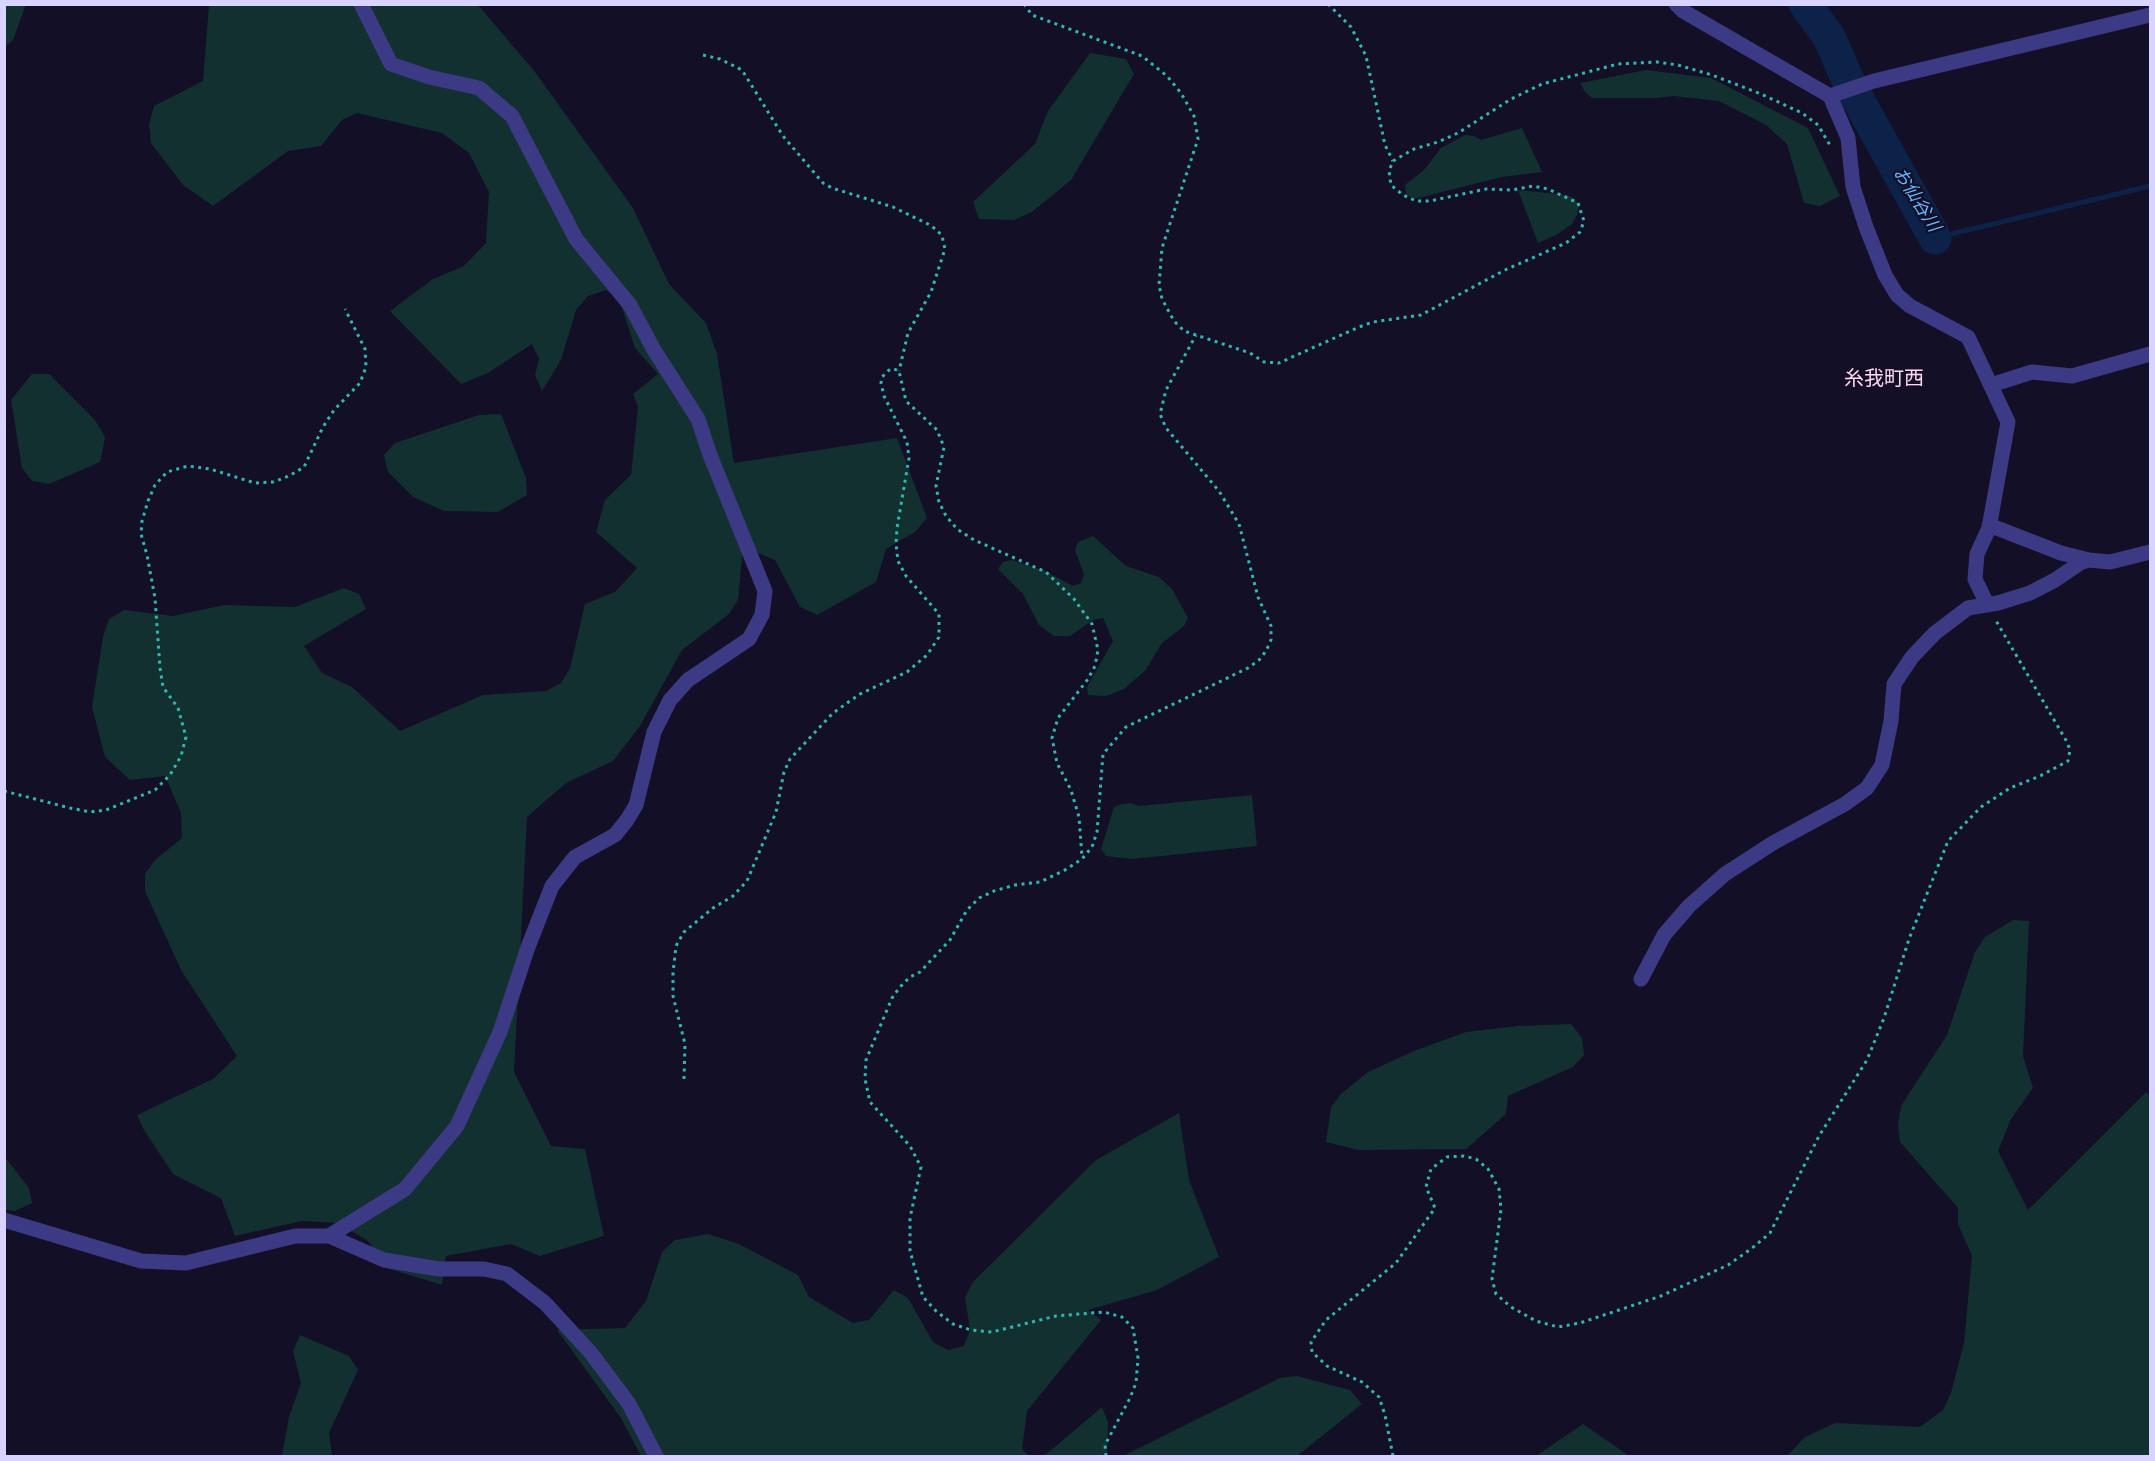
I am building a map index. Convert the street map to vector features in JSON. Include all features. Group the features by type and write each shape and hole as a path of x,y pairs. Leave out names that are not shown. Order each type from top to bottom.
{"street":[{"path":"329,1236 405,1189 457,1126 500,1032 528,947 552,886 576,857 615,835 627,820 636,805 654,732 670,700 688,680 749,639 762,615 765,591 710,455 698,419 654,350 630,305 576,239 512,116 479,88 429,77 391,64 361,4"},
{"path":"1676,4 1683,11 1830,96 1848,138 1853,187 1885,275 1897,295 1910,306 1968,337 2008,422 1989,525 1977,554 1975,579 1987,604"},
{"path":"1830,96 1874,81 2151,15"},
{"path":"1990,385 2032,372 2072,376 2151,354"},
{"path":"1989,525 2061,553 2089,560 2110,562 2151,552"},
{"path":"1641,979 1664,934 1689,906 1725,874 1773,843 1845,804 1867,788 1882,765 1891,721 1894,684 1912,657 1935,633 1968,608 1998,603 2030,593 2089,560"},
{"path":"4,1220 141,1262 186,1263 295,1236 329,1236 384,1260 439,1269 484,1269 507,1274 545,1303 591,1353 630,1404 656,1456"}],"path":[{"path":"1024,4 1032,15 1142,56 1167,76 1181,93 1194,116 1198,139 1162,248 1159,285 1162,298 1174,321 1184,331 1250,352 1264,362 1279,363 1359,327 1421,315 1497,274 1566,243 1580,232 1584,221 1578,203 1548,189 1533,186 1512,190 1486,189 1430,201 1416,201 1403,195 1391,184 1389,171 1393,161 1414,148 1438,142 1458,133 1511,99 1542,84 1618,64 1657,62 1678,65 1712,75 1782,103 1818,124 1832,151"},
{"path":"1328,4 1351,27 1366,56 1384,145 1393,161"},
{"path":"703,55 720,59 742,70 783,136 823,183 832,188 893,207 928,224 942,236 945,249 931,292 908,333 902,350 899,371 902,393 906,401 937,430 944,447 936,486 939,502 946,516 957,528 974,540 1046,572 1074,599 1092,624 1098,650 1095,666 1088,679 1058,718 1052,738 1057,763 1071,790 1079,817 1082,859"},
{"path":"4,791 90,812 106,810 155,790 170,775 181,756 186,736 178,708 163,687 155,598 141,534 148,501 155,485 167,472 188,466 210,469 255,483 273,482 304,467 323,427 334,410 360,382 366,367 365,350 345,309"},
{"path":"1106,1456 1105,1445 1136,1383 1138,1358 1133,1328 1122,1317 1104,1312 1056,1316 992,1332 971,1330 954,1324 936,1311 923,1297 910,1251 910,1218 921,1167 910,1146 870,1102 865,1079 866,1060 892,998 910,977 920,972 950,940 967,910 979,898 1015,885 1040,882 1082,859 1092,847 1097,832 1103,754 1114,739 1126,727 1248,668 1266,651 1271,640 1271,626 1258,597 1239,524 1219,491 1171,435 1160,414 1166,390 1196,335"},
{"path":"684,1079 685,1044 673,996 672,973 676,946 684,932 713,908 733,896 747,881 776,813 784,772 790,759 833,713 860,694 907,672 927,655 939,637 939,614 906,576 898,561 897,528 909,458 907,442 884,396 881,383 882,377 890,369 899,371"},
{"path":"1393,1456 1379,1397 1362,1382 1327,1366 1312,1352 1311,1342 1326,1320 1396,1263 1435,1208 1426,1187 1431,1169 1447,1157 1464,1156 1476,1159 1488,1169 1499,1189 1501,1209 1492,1279 1496,1294 1511,1307 1536,1321 1558,1327 1580,1323 1661,1296 1728,1264 1770,1233 1819,1136 1867,1060 1884,1018 1909,939 1948,841 1981,807 2000,794 2067,761 2070,750 2067,742 1987,604"}],"green space":[{"path":"5,4 28,5 25,7 13,40 5,47"},
{"path":"209,5 478,5 535,72 633,208 669,284 706,323 717,354 734,463 897,438 927,518 915,532 886,549 876,582 817,615 800,607 775,560 743,547 738,600 729,614 682,650 640,726 613,761 566,783 527,817 514,1072 551,1146 585,1149 604,1236 540,1256 511,1244 446,1256 442,1285 390,1269 368,1241 338,1223 302,1221 235,1236 221,1198 173,1174 144,1130 137,1115 213,1079 237,1056 181,970 145,891 145,874 155,860 182,838 181,813 165,776 130,780 105,757 92,707 103,637 109,619 124,610 173,616 224,605 295,607 344,588 359,594 366,609 304,646 322,673 352,687 400,731 483,695 546,691 561,683 570,668 585,604 615,592 637,568 596,532 605,500 631,475 638,407 633,394 658,374 635,348 619,299 606,290 588,296 576,310 561,360 542,391 535,375 539,359 532,344 488,373 461,384 390,311 433,279 464,266 486,243 489,192 469,153 442,133 357,113 342,120 321,146 288,151 213,206 183,185 151,143 149,124 154,106 203,81"},
{"path":"1090,53 1126,59 1134,74 1071,180 1032,212 1014,220 979,219 973,202 1035,144 1048,111"},
{"path":"1646,70 1711,78 1808,128 1840,196 1820,206 1804,203 1787,144 1766,125 1719,101 1674,96 1592,98 1580,83"},
{"path":"1522,128 1542,172 1502,177 1414,199 1406,194 1405,185 1425,169 1441,148 1465,135 1481,140"},
{"path":"1518,190 1567,195 1575,199 1579,207 1577,215 1572,224 1538,243"},
{"path":"32,374 49,374 95,420 105,437 100,462 49,484 32,481 22,468 11,400"},
{"path":"501,414 526,478 527,495 498,512 444,511 413,497 388,472 384,455 395,443 479,415"},
{"path":"1093,536 1126,566 1159,577 1172,589 1188,618 1184,626 1162,643 1145,671 1124,689 1106,696 1088,695 1087,687 1113,641 1103,618 1093,620 1070,636 1054,636 1039,625 1023,594 998,569 1003,562 1011,560 1043,570 1073,586 1081,583 1084,574 1075,550 1078,542"},
{"path":"1252,795 1257,846 1133,859 1106,856 1101,849 1114,807 1122,804 1131,803 1139,806"},
{"path":"2013,920 2029,921 2023,1056 2033,1088 2011,1119 1998,1151 2028,1210 2146,1092 2150,1095 2150,1456 1787,1456 1805,1437 1835,1423 1920,1427 1943,1410 1951,1393 1964,1343 1972,1256 1958,1224 1958,1208 1900,1142 1898,1124 1901,1106 1947,1035 1975,952 1985,937"},
{"path":"1571,1024 1582,1038 1584,1055 1573,1067 1508,1096 1506,1114 1466,1149 1359,1150 1326,1142 1331,1107 1341,1094 1368,1072 1414,1051 1466,1032 1517,1026"},
{"path":"1179,1113 1189,1180 1219,1257 1157,1290 1088,1310 1101,1320 1027,1411 1022,1449 1029,1456 641,1456 621,1418 557,1330 625,1328 646,1301 662,1252 675,1240 708,1234 739,1244 798,1275 809,1297 853,1323 869,1320 894,1290 908,1298 933,1342 948,1350 964,1346 970,1330 965,1297 973,1282 1096,1160"},
{"path":"4,1156 29,1188 32,1203 15,1211 5,1210"},
{"path":"300,1335 349,1356 358,1370 329,1433 332,1456 282,1456 289,1417 301,1383 293,1351"},
{"path":"1297,1376 1350,1390 1362,1404 1297,1456 1107,1456 1125,1455 1280,1378"},
{"path":"1102,1407 1108,1422 1107,1456 1044,1456"},
{"path":"1583,1424 1628,1456 1536,1456"}],"waterway":[{"name":"お仙谷川","path":"1805,4 1829,37 1851,87 1935,238"},
{"name":"お仙谷川","path":"1935,238 2150,186"}],"district":[{"name":"糸我町西","path":"1884,380"}]}
